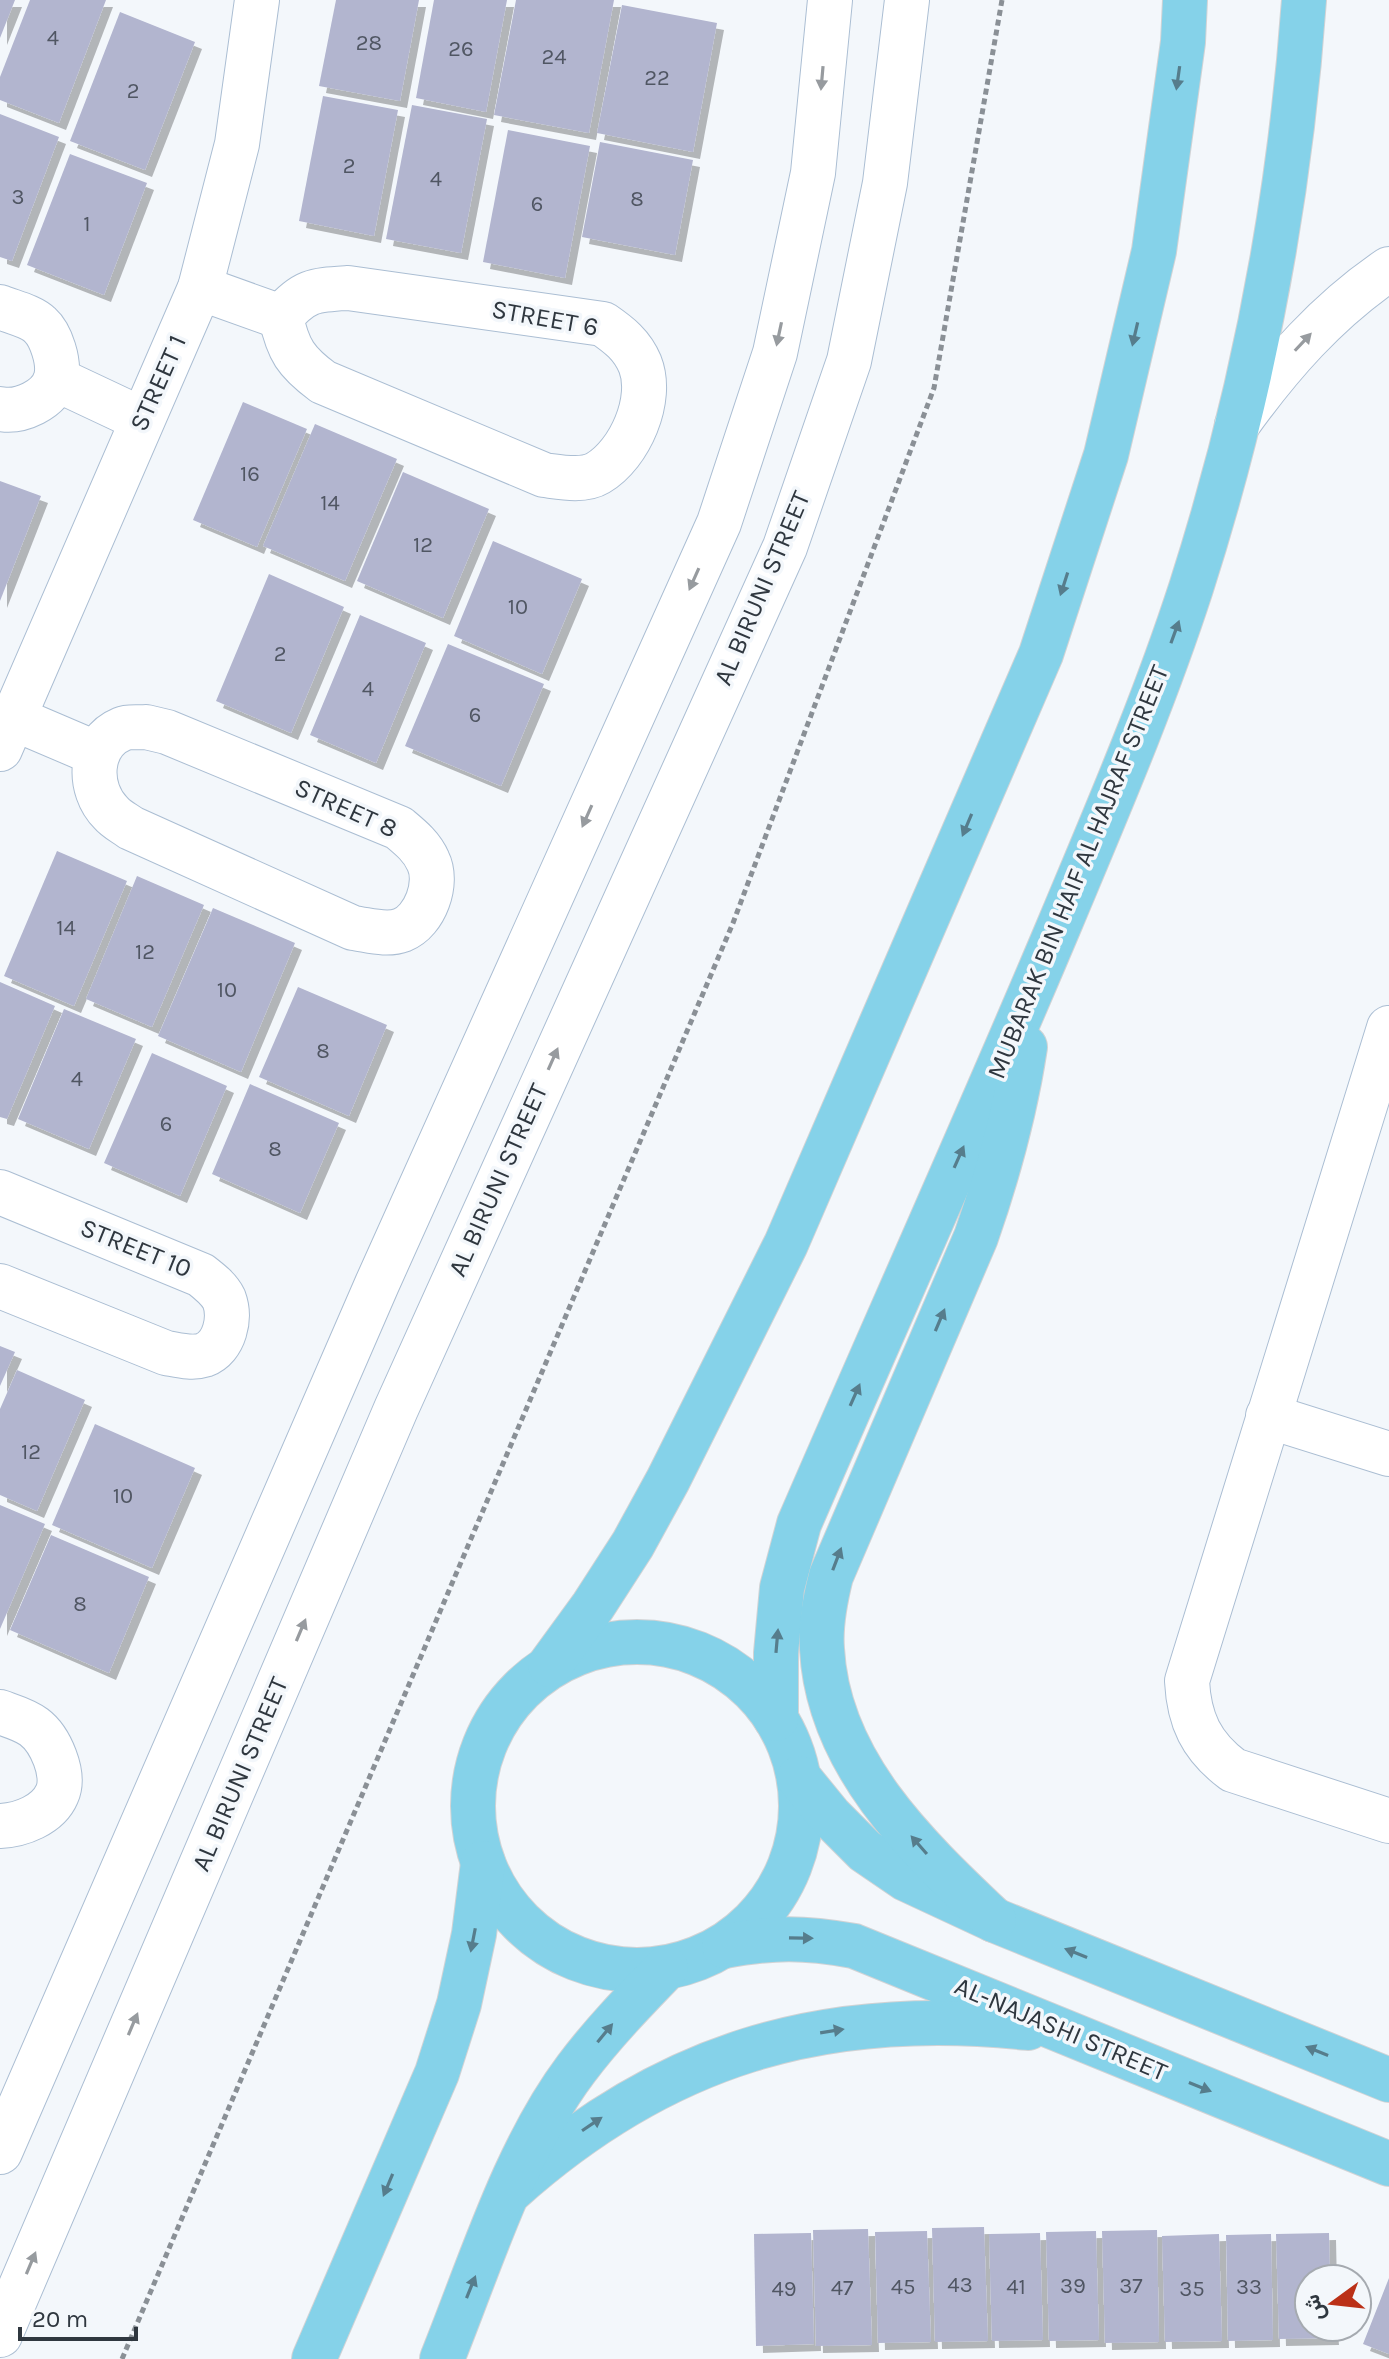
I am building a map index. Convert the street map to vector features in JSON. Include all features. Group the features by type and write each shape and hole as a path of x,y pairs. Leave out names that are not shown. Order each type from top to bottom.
{"main road":[{"path":"550,1665 633,1544 786,1244 1041,654 1106,455 1154,251 1183,42 1185,0"},
{"name":"MUBARAK BIN HAIF AL HAJRAF STREET","path":"776,1719 776,1653 782,1588 799,1524 1030,994 1144,719 1191,588 1237,425 1273,259 1298,92 1304,0"},
{"path":"994,1920 900,1823 848,1749 831,1705 821,1646 823,1611 835,1565 976,1237 992,1190 1018,1094 1030,994"},
{"path":"642,1640 674,1644 705,1655 732,1671 757,1693 776,1719 791,1747 799,1778 802,1811 797,1843 787,1874 771,1902 750,1926 724,1946 695,1960 666,1968 633,1971 601,1967 569,1956 541,1940 517,1918 497,1892 483,1863 474,1831 472,1799 477,1767 487,1737 503,1709 524,1685 550,1665 579,1651 610,1642 642,1640"},
{"path":"799,1778 830,1816 865,1851 906,1879 994,1920 1389,2080"},
{"path":"314,2359 437,2073 462,1990 474,1934 483,1863"},
{"name":"AL-NAJASHI STREET","path":"724,1946 767,1939 811,1938 854,1946 1389,2164"},
{"path":"442,2359 538,2129 574,2071 617,2018 666,1968"},
{"path":"510,2191 591,2124 683,2073 731,2054 782,2040 838,2030 895,2025 967,2024 1066,2033"}],"street":[{"name":"STREET 1","path":"7,733 200,288 237,144 257,0"},
{"path":"0,2152 377,1284 719,523 775,353 813,173 830,0"},
{"name":"AL BIRUNI STREET","path":"0,2335 396,1409 785,547 849,361 885,183 907,0"},
{"path":"1237,425 1304,340 1343,304 1389,269"},
{"path":"200,288 281,317"},
{"name":"STREET 6","path":"348,288 603,324 625,339 640,365 643,388 640,413 627,444 596,475 574,478 544,475 323,382 301,366 287,343 281,317 295,301 311,291 348,288"},
{"path":"0,307 38,322 47,333 56,379 30,406 15,411 0,409"},
{"path":"56,379 141,419"},
{"name":"STREET 8","path":"146,727 167,732 399,828 419,845 430,864 430,897 423,914 404,929 384,933 353,928 131,828 111,814 100,799 95,779 95,753 108,738 123,728 146,727"},
{"path":"7,733 95,753"},
{"path":"1389,1028 1381,1084 1268,1416 1187,1681 1193,1723 1202,1741 1233,1770 1389,1821"},
{"name":"STREET 10","path":"0,1192 201,1275 215,1286 224,1299 227,1319 223,1337 215,1349 203,1355 187,1357 166,1353 0,1286"},
{"path":"377,1284 385,1318 398,1327 420,1327 436,1318"},
{"path":"339,1372 376,1369 389,1378 396,1393 396,1409"},
{"path":"1268,1416 1389,1454"},
{"path":"0,1712 33,1726 50,1743 59,1769 58,1794 42,1813 21,1823 0,1826"}],"path":[{"path":"122,2359 733,923 923,418 934,388 1002,0"}],"building":[{"path":"0,0 15,0 0,38"},
{"path":"30,0 106,0 59,123 0,100 0,77"},
{"path":"336,0 419,0 400,101 319,86"},
{"path":"434,0 507,0 486,112 416,98"},
{"path":"516,0 614,0 589,133 494,115"},
{"path":"622,5 717,23 693,152 597,133"},
{"path":"120,12 195,42 145,170 70,141"},
{"path":"323,96 398,110 374,236 299,221"},
{"path":"412,105 487,119 461,253 386,239"},
{"path":"0,114 59,137 12,261 0,257"},
{"path":"508,130 590,146 565,278 483,262"},
{"path":"600,142 693,160 675,255 582,237"},
{"path":"70,154 147,183 104,295 27,265"},
{"path":"243,402 307,429 257,547 193,520"},
{"path":"315,424 397,459 345,581 263,546"},
{"path":"403,472 489,509 443,618 357,581"},
{"path":"0,481 41,496 0,601"},
{"path":"493,541 582,579 542,674 454,636"},
{"path":"269,574 344,607 291,733 216,701"},
{"path":"360,615 426,643 376,763 310,735"},
{"path":"448,644 544,684 501,786 405,746"},
{"path":"57,851 127,881 74,1006 4,976"},
{"path":"137,876 204,905 152,1027 86,999"},
{"path":"213,908 295,943 241,1072 158,1036"},
{"path":"0,982 55,1006 7,1119 0,1117"},
{"path":"298,987 387,1025 349,1116 259,1077"},
{"path":"64,1009 136,1039 89,1149 18,1119"},
{"path":"152,1053 227,1086 180,1196 104,1163"},
{"path":"250,1084 339,1123 300,1213 212,1174"},
{"path":"0,1346 15,1352 0,1386"},
{"path":"17,1370 85,1400 37,1511 0,1495 0,1409"},
{"path":"95,1424 195,1468 152,1568 52,1525"},
{"path":"0,1505 45,1524 0,1629"},
{"path":"51,1535 149,1577 109,1673 10,1630"},
{"path":"984,2227 988,2341 935,2342 932,2228"},
{"path":"868,2229 872,2345 816,2346 813,2230"},
{"path":"1157,2230 1159,2342 1105,2343 1102,2231"},
{"path":"927,2231 931,2342 878,2343 875,2232"},
{"path":"1096,2231 1099,2340 1049,2341 1046,2232"},
{"path":"811,2233 814,2344 756,2346 754,2234"},
{"path":"1040,2233 1043,2340 992,2341 989,2234"},
{"path":"1329,2233 1330,2263 1293,2263 1293,2339 1279,2339 1276,2234"},
{"path":"1219,2234 1222,2341 1165,2342 1162,2236"},
{"path":"1271,2234 1273,2340 1228,2341 1226,2235"},
{"path":"1389,2278 1389,2354 1363,2344 1373,2343 1373,2319"}]}
